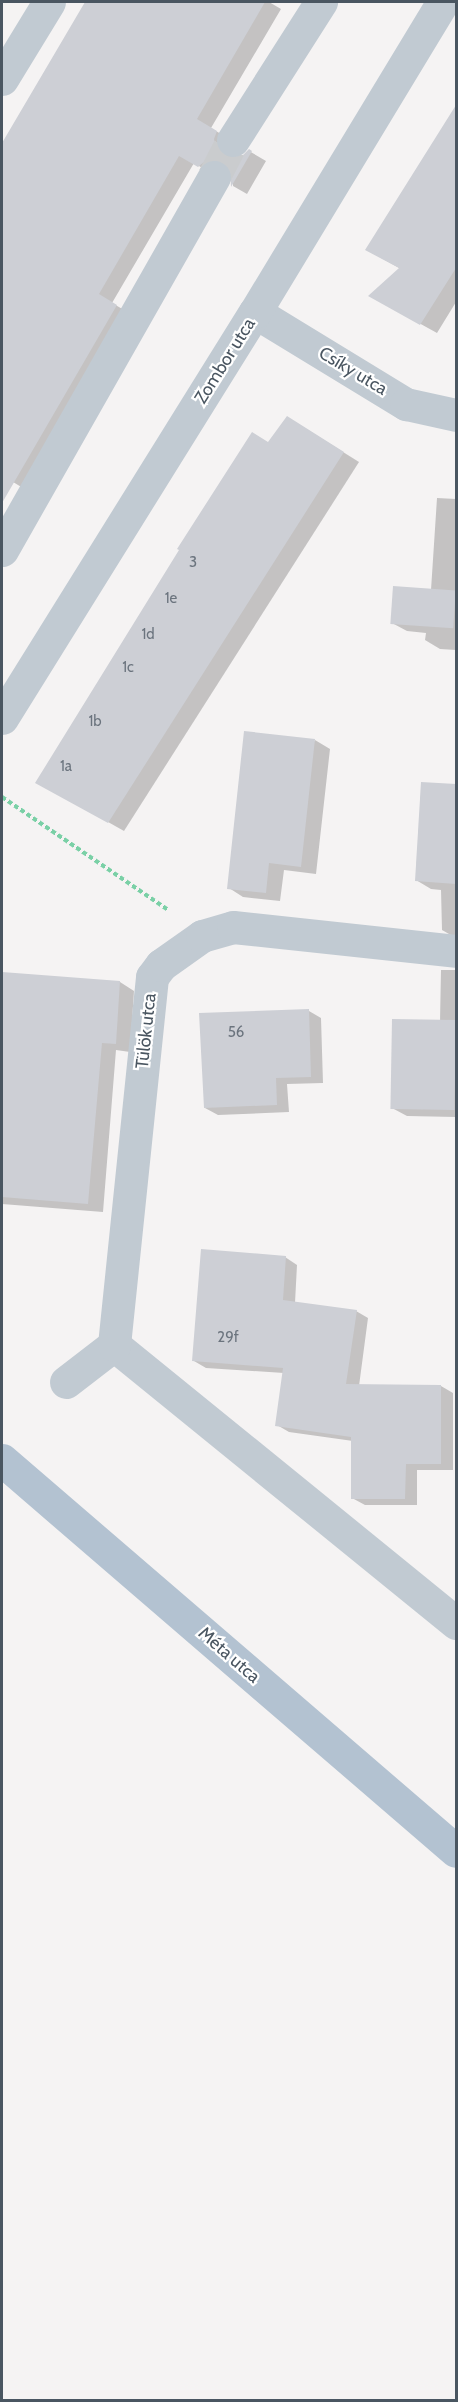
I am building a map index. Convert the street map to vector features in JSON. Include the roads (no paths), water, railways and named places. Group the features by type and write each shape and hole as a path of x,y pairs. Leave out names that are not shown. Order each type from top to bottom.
{"main road":[{"name":"Méta utca","path":"2,1460 456,1851"}],"street":[{"path":"2,79 49,2"},
{"path":"233,140 321,2"},
{"name":"Zombor utca","path":"2,718 255,312 443,2"},
{"path":"2,550 214,177"},
{"name":"Csíky utca","path":"255,312 406,404 456,415"},
{"name":"Tülök utca","path":"114,1345 152,977 161,965 202,936 233,927 456,951"},
{"path":"66,1382 114,1345 456,1623"}],"tunnel":[{"path":"214,177 233,140"}]}
